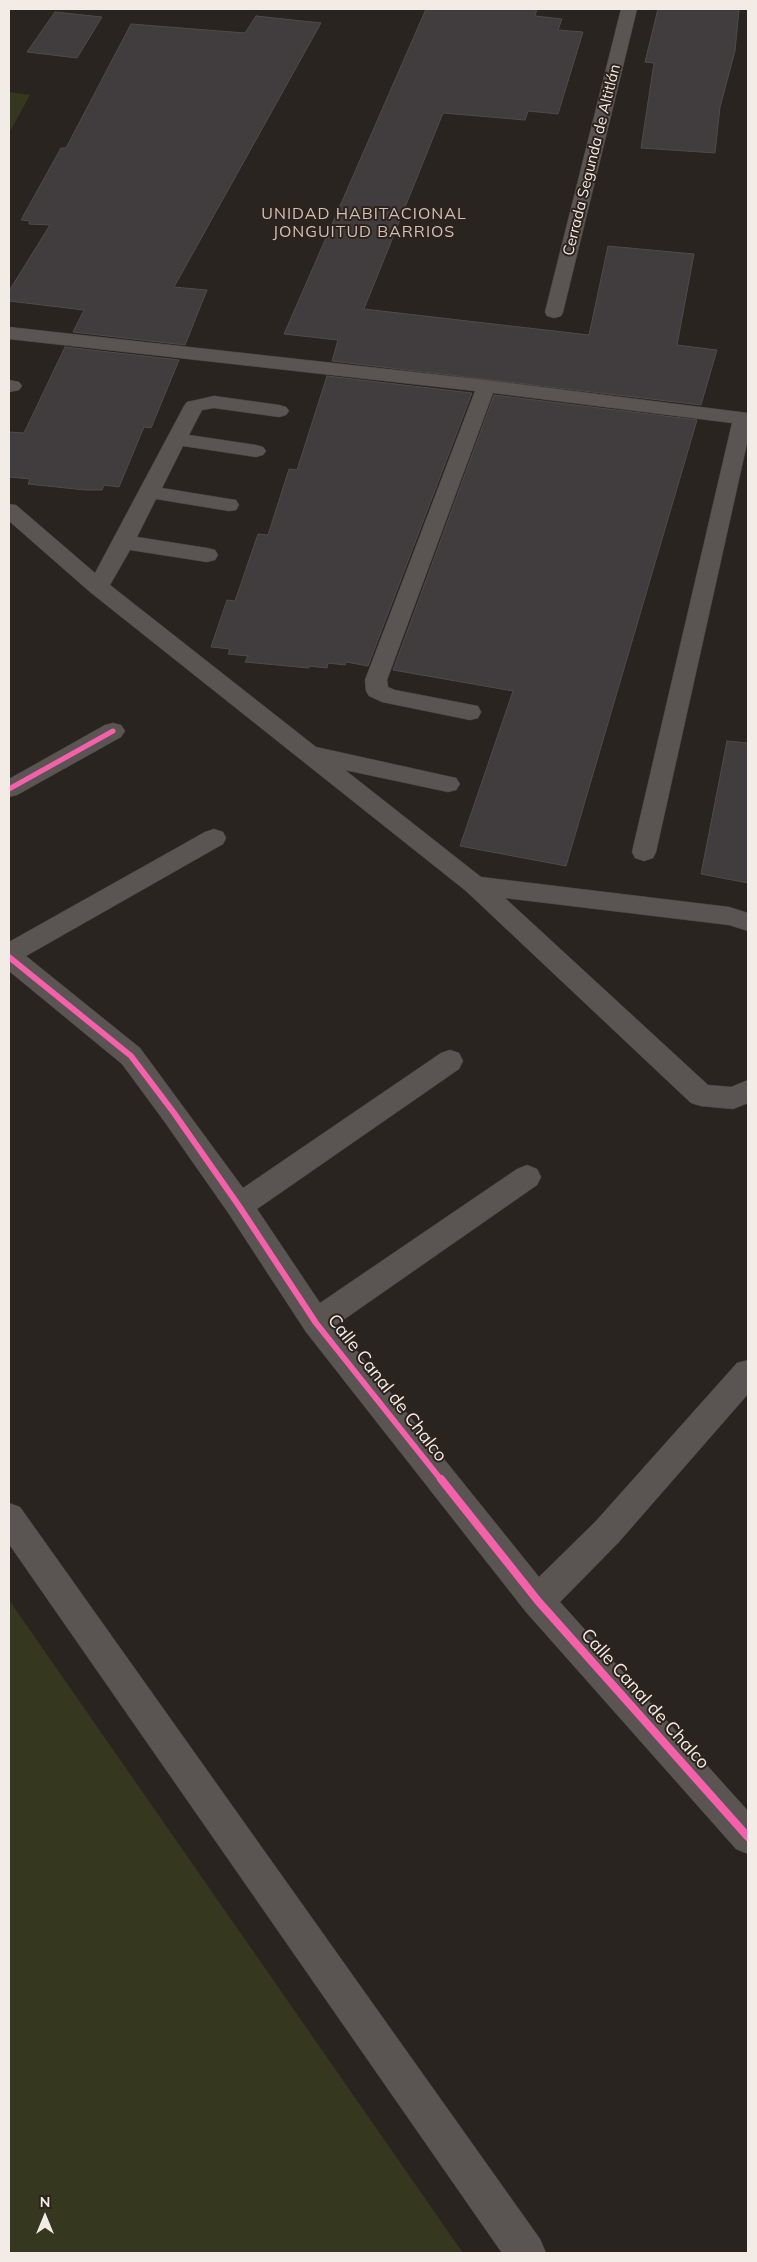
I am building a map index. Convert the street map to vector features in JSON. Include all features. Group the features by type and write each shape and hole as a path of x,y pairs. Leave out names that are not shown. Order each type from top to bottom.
{"street":[{"name":"Cerrada Segunda de Altitlán","path":"554,312 629,9"},
{"path":"9,333 486,386 746,419 644,852"},
{"path":"470,712 390,697 377,692 376,680 486,386"},
{"path":"98,587 124,542 194,406 214,402 279,412"},
{"path":"176,439 256,451"},
{"path":"150,492 229,505"},
{"path":"9,510 98,587 474,885 701,1095 732,1098 748,1091"},
{"path":"124,542 207,555"},
{"path":"9,788 113,731"},
{"path":"308,754 448,784"},
{"path":"9,956 214,838"},
{"path":"474,885 729,916 748,922"},
{"name":"Calle Canal de Chalco","path":"9,956 131,1056 174,1113 239,1206 316,1323 538,1602 748,1838"},
{"path":"239,1206 450,1061"},
{"path":"316,1323 355,1294 527,1177"},
{"path":"538,1602 606,1532 748,1373"},
{"path":"9,1518 526,2253"}],"green space":[{"path":"9,92 30,95 9,133"},
{"path":"9,1600 463,2253 9,2253"}],"building":[{"path":"426,9 537,9 535,16 562,19 558,30 583,32 558,114 528,111 525,120 443,113 364,309 589,335 608,246 694,254 677,345 717,350 701,405 332,361 338,340 284,334"},
{"path":"658,9 739,9 735,51 720,107 715,153 641,148 654,63 645,62"},
{"path":"55,12 102,17 77,58 27,52"},
{"path":"256,16 321,23 174,287 207,290 185,345 73,332 84,310 9,301 9,291 50,225 29,224 30,221 21,220 61,148 66,148 131,24 245,33"},
{"path":"65,347 179,360 151,428 144,427 119,487 104,485 102,490 85,490 28,484 30,479 9,477 9,432 24,433"},
{"path":"327,376 472,393 368,666 346,662 345,665 328,663 327,668 309,666 309,668 245,662 248,656 228,654 230,649 211,647 227,600 235,601 258,534 268,535 289,469 297,470"},
{"path":"494,395 697,420 566,866 460,846 513,691 393,670"},
{"path":"727,741 748,743 748,883 701,874"}],"cycle path":[{"path":"9,789 113,731"},
{"path":"9,957 131,1056 174,1113 239,1206 316,1323 538,1601 748,1837"}],"district":[{"name":"UNIDAD HABITACIONAL JONGUITUD BARRIOS","path":"364,223"}]}
